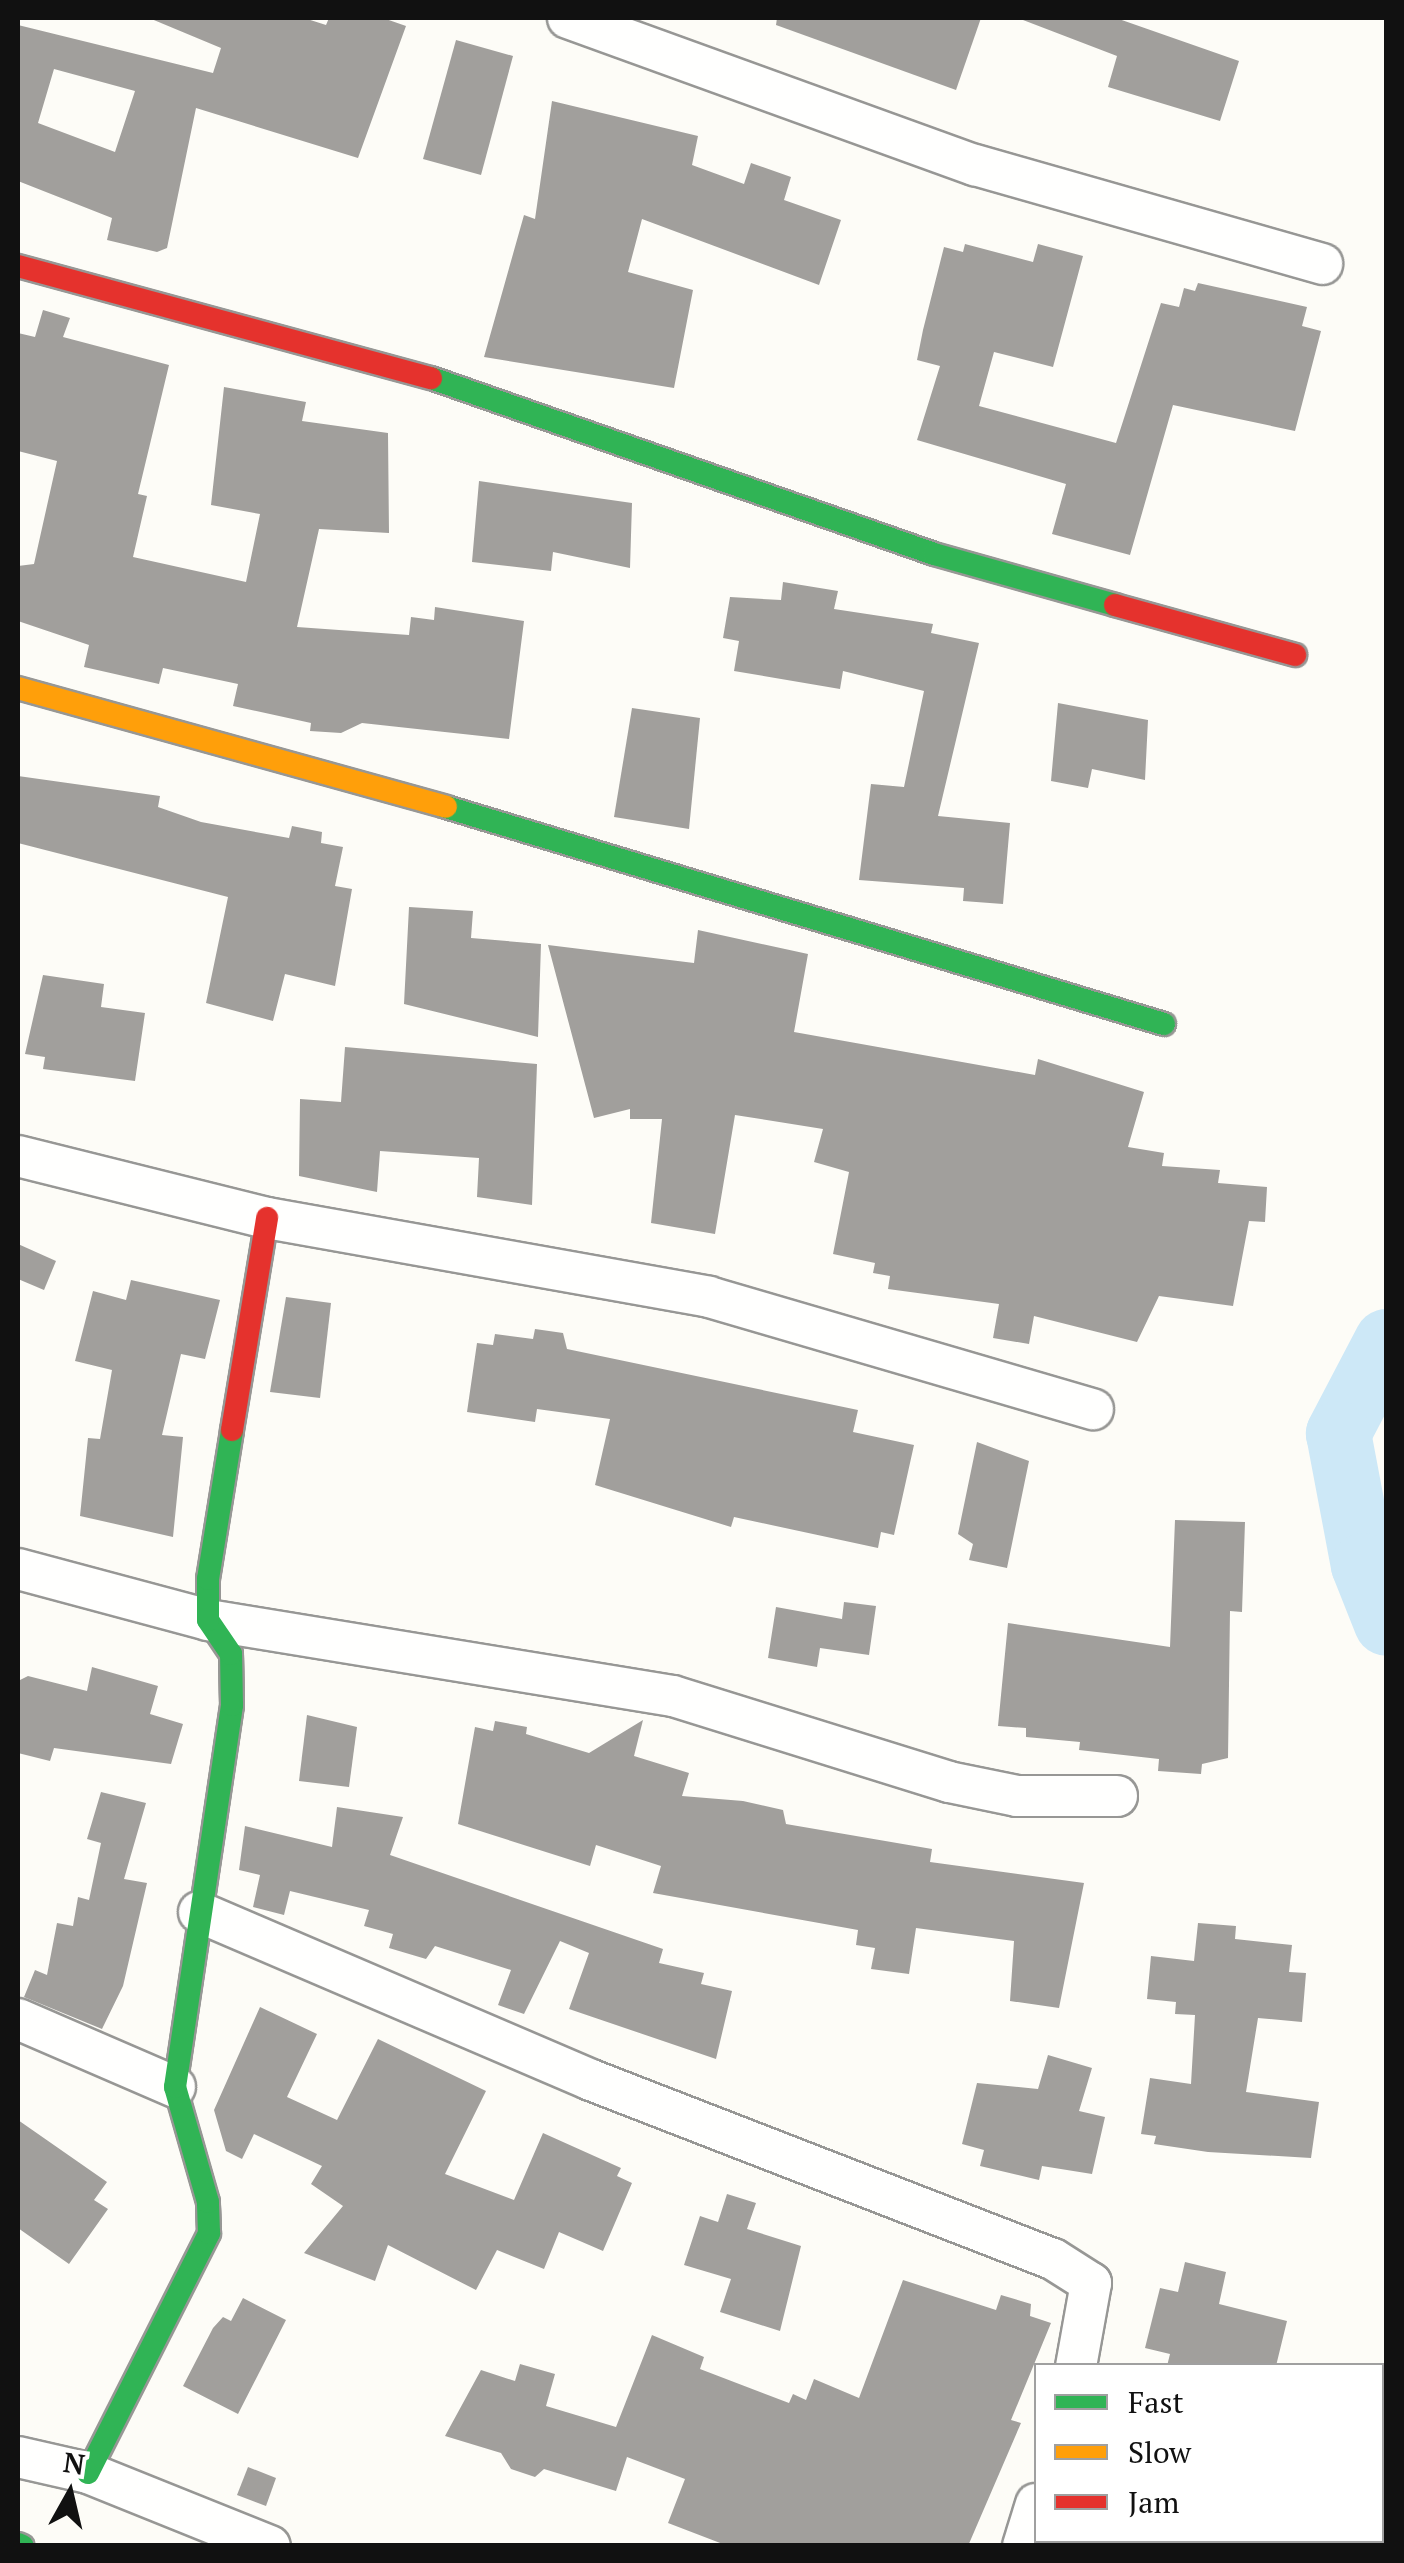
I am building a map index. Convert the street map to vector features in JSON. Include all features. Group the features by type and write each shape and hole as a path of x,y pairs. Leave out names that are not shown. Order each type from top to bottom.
{"street":[{"path":"568,18 975,164 1322,264"},
{"path":"18,266 365,355 934,554 1295,655"},
{"path":"18,688 537,832 1164,1024"},
{"path":"18,1156 267,1218 708,1297 1093,1409"},
{"path":"88,2473 209,2234 208,2202 175,2087 233,1676 226,1638 208,1620 210,1562 267,1218"},
{"path":"18,1569 208,1620 673,1696 742,1712 806,1743 894,1771 1017,1796 1116,1796"},
{"path":"200,1912 591,2080 1053,2259 1091,2283 1077,2363"},
{"path":"18,2019 175,2087"},
{"path":"18,2457 88,2473 270,2546"},
{"path":"1023,2546 1034,2510"}],"building":[{"path":"149,18 304,18 326,25 329,18 383,18 406,26 358,158 196,108 167,248 157,252 107,240 112,218 18,181 18,25 213,73 221,48","holes":["54,69 135,91 115,152 38,123"]},
{"path":"777,18 981,18 956,90 776,25"},
{"path":"1116,18 1239,61 1220,121 1108,87 1117,56 1023,20"},
{"path":"456,40 513,56 481,175 423,159"},
{"path":"552,101 698,136 692,165 744,184 751,163 791,177 784,200 841,220 819,285 642,219 628,272 693,290 674,388 484,357 524,215 535,219"},
{"path":"965,244 1033,262 1038,244 1083,256 1053,367 994,352 979,406 1116,443 1161,303 1179,307 1184,288 1195,291 1198,283 1307,307 1302,326 1321,331 1295,431 1173,405 1130,555 1052,534 1066,484 917,440 940,366 917,360 923,330 944,247 963,252"},
{"path":"43,310 70,318 63,337 169,365 138,494 147,496 133,557 246,582 260,514 211,505 224,387 306,402 302,421 388,433 389,533 319,529 297,627 409,635 411,617 434,620 435,607 524,621 509,739 362,723 341,733 310,731 311,723 233,706 238,684 163,668 159,684 84,667 89,645 18,621 18,566 34,564 57,461 18,451 18,333 35,337"},
{"path":"479,481 632,503 630,568 553,552 551,571 472,562"},
{"path":"783,582 838,591 834,609 933,624 931,633 979,643 938,816 1010,823 1003,904 963,901 964,888 859,880 871,784 904,787 924,691 843,671 840,689 734,671 739,641 723,638 730,597 781,600"},
{"path":"1058,703 1148,720 1145,780 1092,769 1088,788 1051,781"},
{"path":"632,708 700,718 689,829 614,817"},
{"path":"18,776 160,796 158,807 201,822 289,838 292,826 322,832 321,843 343,847 335,886 352,889 335,986 285,974 273,1021 206,1003 228,897 18,843"},
{"path":"409,907 473,911 471,938 541,944 538,1037 404,1004"},
{"path":"698,930 808,954 794,1032 1035,1075 1038,1059 1144,1092 1128,1147 1164,1153 1162,1166 1220,1170 1218,1183 1267,1187 1265,1222 1249,1221 1233,1306 1159,1296 1137,1342 1034,1316 1029,1344 993,1338 999,1304 888,1289 890,1276 873,1273 875,1263 833,1254 849,1172 814,1162 823,1129 735,1115 715,1234 651,1223 662,1119 630,1119 630,1109 594,1118 548,945 694,963"},
{"path":"43,975 104,984 101,1007 145,1013 135,1081 43,1069 45,1057 25,1054"},
{"path":"345,1047 537,1064 532,1205 477,1197 479,1158 380,1151 377,1192 299,1176 300,1099 341,1102"},
{"path":"18,1244 56,1261 44,1290 18,1279"},
{"path":"131,1280 220,1300 205,1359 181,1354 162,1435 183,1437 173,1537 80,1516 88,1438 100,1439 112,1370 75,1361 93,1291 126,1300"},
{"path":"286,1297 331,1303 320,1398 270,1392"},
{"path":"535,1329 563,1333 567,1349 858,1410 853,1432 914,1445 894,1535 881,1532 878,1548 734,1517 731,1527 595,1485 610,1419 537,1409 535,1422 467,1412 477,1343 493,1345 495,1334 533,1339"},
{"path":"977,1442 1029,1461 1007,1568 969,1560 973,1544 958,1534"},
{"path":"1175,1520 1245,1522 1242,1612 1230,1611 1228,1758 1202,1764 1201,1774 1158,1771 1159,1759 1079,1750 1080,1742 1026,1737 1026,1728 998,1726 1008,1623 1170,1647"},
{"path":"844,1602 876,1606 869,1655 820,1648 817,1667 768,1658 776,1607 842,1619"},
{"path":"92,1667 158,1686 150,1714 183,1724 171,1764 54,1748 50,1761 18,1753 18,1681 28,1676 87,1691"},
{"path":"307,1715 357,1727 349,1787 299,1781"},
{"path":"643,1720 634,1756 689,1773 682,1796 743,1801 783,1810 786,1824 932,1849 930,1862 1084,1883 1059,2008 1010,2001 1014,1941 916,1928 909,1974 871,1969 875,1948 856,1945 858,1930 653,1893 661,1866 596,1845 590,1866 458,1824 475,1727 493,1731 495,1721 527,1727 526,1734 589,1753"},
{"path":"101,1792 146,1803 124,1879 147,1883 123,1986 102,2029 24,1997 35,1970 47,1975 57,1923 73,1926 78,1897 89,1900 101,1843 87,1839"},
{"path":"337,1807 403,1817 390,1855 663,1949 659,1963 704,1973 701,1984 732,1991 716,2059 569,2009 589,1953 560,1941 524,2014 498,2005 511,1970 435,1946 426,1959 389,1948 393,1934 364,1926 369,1910 290,1891 284,1915 253,1907 260,1875 239,1870 245,1826 332,1847"},
{"path":"1198,1923 1236,1926 1235,1939 1292,1945 1289,1972 1306,1973 1302,2022 1258,2018 1246,2092 1319,2102 1311,2158 1208,2152 1154,2144 1156,2136 1141,2134 1150,2078 1191,2084 1195,2015 1175,2014 1176,2002 1147,1999 1151,1956 1194,1961"},
{"path":"260,2007 317,2034 287,2097 337,2120 378,2039 486,2091 445,2174 514,2200 543,2133 621,2168 617,2176 632,2183 603,2251 559,2232 544,2269 497,2250 476,2290 388,2245 375,2281 304,2253 343,2206 311,2184 322,2166 254,2134 242,2159 226,2151 214,2110"},
{"path":"1048,2055 1092,2068 1079,2111 1105,2117 1092,2174 1042,2166 1039,2180 980,2166 984,2150 962,2144 977,2083 1038,2089"},
{"path":"18,2120 107,2182 94,2200 108,2209 69,2264 18,2228"},
{"path":"727,2194 756,2203 747,2229 801,2246 780,2331 720,2312 731,2279 684,2265 700,2216 718,2222"},
{"path":"1185,2262 1226,2272 1219,2304 1287,2321 1277,2363 1168,2363 1170,2354 1145,2348 1160,2288 1178,2292"},
{"path":"903,2280 996,2310 1001,2295 1031,2304 1030,2316 1051,2323 1011,2420 1021,2423 968,2546 728,2546 668,2523 685,2479 627,2457 616,2491 544,2469 535,2477 511,2469 501,2453 445,2436 481,2370 515,2381 520,2364 555,2374 546,2406 616,2427 652,2335 704,2357 700,2369 789,2403 793,2394 806,2400 814,2379 859,2398"},
{"path":"243,2298 286,2320 238,2414 183,2386 213,2328 223,2317 231,2321"},
{"path":"248,2467 276,2478 266,2506 237,2495"}],"waterway":[{"path":"1386,1341 1338,1433 1363,1565 1386,1623"}],"traffic: fast":[{"path":"431,378 934,554 1115,605"},
{"path":"446,807 1164,1024"},
{"path":"88,2473 209,2233 208,2202 175,2087 232,1705 231,1654 208,1620 208,1579 232,1430"},
{"path":"18,2544 23,2546"}],"traffic: slow":[{"path":"18,688 446,807"}],"traffic: jam":[{"path":"18,266 431,378"},
{"path":"1115,605 1295,655"},
{"path":"232,1430 267,1218"}]}
